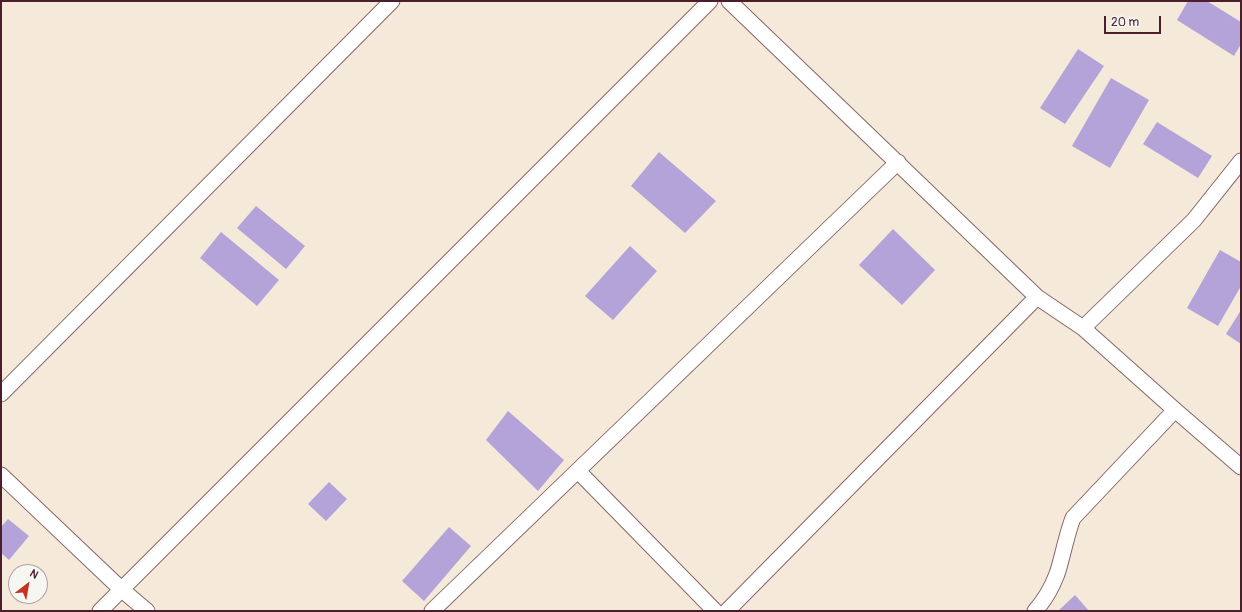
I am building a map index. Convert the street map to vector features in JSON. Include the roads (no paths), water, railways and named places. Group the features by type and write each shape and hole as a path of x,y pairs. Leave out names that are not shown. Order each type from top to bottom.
{"street":[{"path":"1,394 392,1"},
{"path":"100,611 710,1"},
{"path":"729,1 1037,296 1083,328 1174,410 1241,467"},
{"path":"1083,328 1194,220 1241,161"},
{"path":"432,611 898,162"},
{"path":"727,611 1037,296"},
{"path":"1035,611 1043,602 1057,575 1066,536 1073,518 1174,410"},
{"path":"578,471 715,611"},
{"path":"1,475 121,589 147,611"}]}
